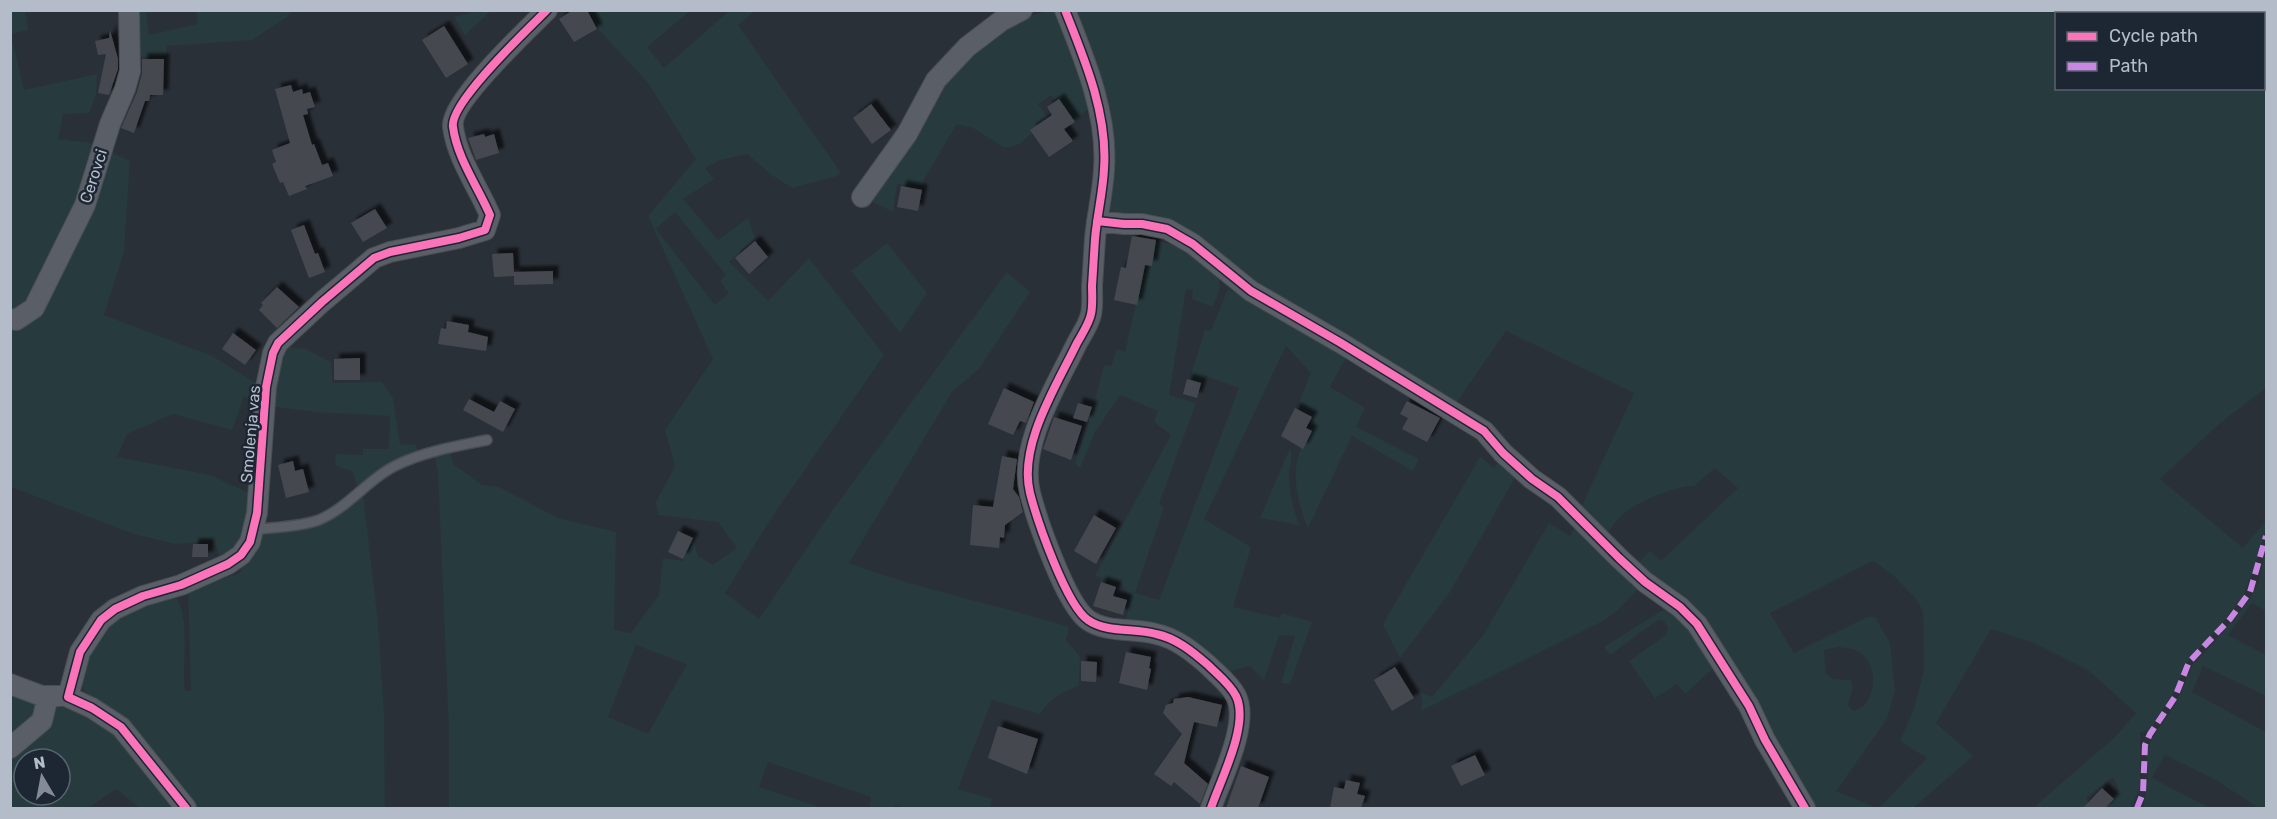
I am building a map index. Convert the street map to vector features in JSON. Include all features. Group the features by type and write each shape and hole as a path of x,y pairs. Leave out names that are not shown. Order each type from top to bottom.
{"street":[{"name":"Cerovci","path":"10,319 16,320 34,308 85,205 110,124 128,80 130,71 129,10"},
{"name":"Smolenja vas","path":"68,697 80,652 101,620 115,609 142,596 181,585 228,564 241,555 250,542 257,513 266,387 273,353 278,343 374,258 390,252 459,238 485,230 490,215 459,150 452,124 457,109 499,58 547,10"},
{"path":"862,197 907,134 936,81 968,47 1001,21 1022,10"},
{"path":"1065,10 1090,78 1103,138 1104,169 1097,221 1091,313 1037,426 1029,457 1029,490 1040,525 1063,581 1078,610 1088,620 1101,626 1157,634 1175,641 1193,652 1229,685 1238,698 1240,714 1236,742 1211,808"},
{"path":"1097,221 1142,224 1167,229 1193,244 1251,291 1341,342 1484,431 1510,460 1558,497 1645,582 1680,607 1696,624 1749,706 1765,740 1804,808"},
{"path":"10,684 48,696 68,697 92,708 121,727 186,808"},
{"path":"10,748 42,721 48,696"}],"lane":[{"path":"253,530 318,521 345,504 378,476 398,464 415,457 488,440"}],"green space":[{"path":"25,10 28,30 11,34 24,90 97,74 96,95 89,113 63,114 58,139 91,143 130,161 124,252 104,315 212,356 259,385 258,399 244,397 232,430 173,414 127,434 117,457 210,475 253,495 243,539 221,561 215,541 176,544 134,534 11,487 10,11"},
{"path":"134,11 157,11 146,13 149,35 198,24 196,11 291,11 287,17 252,40 167,46 166,56 134,57"},
{"path":"478,11 491,11 465,35 454,17"},
{"path":"589,11 690,11 647,47 664,68 729,11 755,11 738,25 841,173 792,188 773,176 747,154 720,160 705,168 714,179 683,199 718,240 748,218 755,239 729,262 768,301 809,258 884,355 770,520 725,593 759,619 832,511 1007,272 1030,292 979,369 952,392 849,563 903,581 1069,627 1066,640 1080,657 1079,686 1056,697 1040,714 992,700 958,789 992,799 990,808 908,808 895,805 894,808 870,808 871,797 768,762 759,787 822,808 449,808 449,732 438,471 434,456 450,452 453,464 482,485 499,487 558,518 616,532 614,630 631,633 659,595 663,558 683,561 692,535 698,556 713,565 737,548 718,522 658,515 656,502 675,466 665,430 713,359 648,216 696,159 648,83 599,30","holes":["675,212 726,275 720,281 729,293 715,305 656,229","636,645 687,664 648,734 608,717"]},
{"path":"1048,11 1064,14 1091,105 1072,125 1051,95 1038,104 1048,118 1021,143 1012,147 1003,147 973,128 957,124 923,181 924,186 897,184 893,212 873,202 870,195 909,134 937,92 968,55 999,29 1023,18"},
{"path":"1076,11 2266,11 2266,388 2219,424 2160,479 2243,548 2266,520 2266,528 2255,567 2242,598 2205,644 2194,652 2173,694 2150,730 2140,732 2140,786 2132,808 2104,808 2112,803 2109,799 2119,790 2113,777 2086,798 2094,808 2033,808 2116,736 2136,713 2088,670 2034,643 1991,629 1936,723 1973,756 1913,808 1879,808 1927,758 1900,741 1914,709 1924,670 1923,611 1915,598 1895,577 1873,561 1770,613 1794,653 1867,617 1875,617 1890,643 1895,691 1887,719 1836,791 1877,808 1811,808 1720,652 1634,567 1650,551 1661,561 1738,488 1715,468 1694,486 1665,492 1632,508 1618,519 1604,537 1579,512 1634,393 1506,331 1454,406 1210,255 1109,217 1103,208 1091,52","holes":["1838,647 1850,649 1864,656 1870,664 1873,683 1867,701 1853,711 1848,705 1853,686 1850,680 1833,679 1826,674 1824,650"]},
{"path":"1157,240 1185,251 1204,262 1218,277 1220,285 1212,307 1192,299 1193,290 1186,289 1169,395 1196,403 1159,504 1164,507 1135,593 1159,600 1239,388 1205,376 1202,385 1189,381 1205,330 1211,331 1228,289 1298,323 1349,352 1330,387 1365,408 1356,427 1419,459 1413,471 1352,436 1308,528 1297,493 1296,466 1301,448 1315,422 1296,410 1311,373 1286,346 1204,519 1251,547 1233,607 1280,618 1282,613 1312,622 1290,684 1281,683 1295,636 1279,635 1264,680 1250,666 1227,672 1204,649 1182,635 1126,619 1131,599 1121,584 1095,576 1171,435 1154,422 1158,411 1120,395 1095,432 1080,468 1075,463 1092,412 1104,365 1111,366 1117,349 1125,352 1143,273 1148,273"},
{"path":"887,243 927,293 900,333 851,271"},
{"path":"283,346 306,349 331,362 333,383 382,382 393,398 400,444 415,445 420,453 377,470 358,490 353,472 335,465 336,454 363,455 363,449 389,449 390,416 316,412 268,406"},
{"path":"1290,448 1292,454 1290,489 1299,525 1260,518"},
{"path":"1480,457 1494,468 1501,457 1518,472 1450,592 1400,658 1383,624"},
{"path":"363,494 378,622 384,716 385,808 191,808 88,701 83,688 82,675 88,650 104,627 125,610 174,595 183,615 185,691 191,691 188,587 239,574 249,556 256,533 297,526"},
{"path":"1578,521 1640,587 1618,610 1603,621 1421,711 1420,692 1432,697 1484,634 1549,523 1570,536"},
{"path":"2266,548 2266,611 2252,603 2228,635 2266,655 2266,696 2203,666 2192,692 2266,732 2266,808 2259,808 2216,780 2165,755 2152,778 2210,808 2143,808 2148,781 2147,753 2152,738 2175,705 2193,664 2248,602 2258,583"},
{"path":"1669,606 1718,664 1685,694 1677,684 1655,698 1629,661 1666,635 1668,628 1664,621 1659,620 1610,655 1604,647"},
{"path":"11,691 42,701 39,717 11,745"},
{"path":"50,703 78,707 121,736 181,808 140,808 116,789 88,808 11,808 10,752 12,750 12,807 72,807 72,747 14,747"}],"building":[{"path":"573,10 587,10 597,29 574,42 559,19"},
{"path":"444,26 468,64 446,78 422,40"},
{"path":"110,30 118,59 118,69 109,95 98,93 106,54 98,55 95,41 109,38"},
{"path":"142,59 164,59 163,95 150,95 149,101 145,101 134,133 121,128 137,92 142,74"},
{"path":"291,85 293,92 302,89 303,94 310,92 315,107 307,109 308,114 303,115 312,145 314,144 322,165 328,163 333,176 305,186 307,189 289,196 283,182 280,183 272,164 276,162 272,150 290,143 275,89"},
{"path":"1059,99 1075,122 1064,129 1073,141 1049,157 1030,130 1052,115 1047,107"},
{"path":"871,104 891,130 872,144 853,118"},
{"path":"484,134 485,137 494,134 499,153 476,160 468,138"},
{"path":"901,186 922,190 918,211 897,207"},
{"path":"375,209 387,228 363,242 351,223"},
{"path":"304,225 325,272 309,278 291,230"},
{"path":"1132,236 1156,240 1152,266 1145,265 1137,305 1114,300 1121,267 1126,268"},
{"path":"755,241 768,257 749,274 735,258"},
{"path":"513,253 514,272 553,271 553,284 514,285 514,276 494,277 492,254"},
{"path":"277,287 299,307 277,328 259,310 263,305 261,303"},
{"path":"447,321 469,325 468,332 488,337 486,351 438,344 441,328 446,329"},
{"path":"233,333 256,350 245,365 222,349"},
{"path":"360,358 360,380 334,380 334,359"},
{"path":"1187,379 1201,383 1197,398 1183,394"},
{"path":"1004,388 1034,402 1026,423 1020,421 1013,435 988,424"},
{"path":"469,399 494,412 500,401 515,409 503,432 463,410"},
{"path":"1407,401 1440,418 1427,442 1402,429 1408,418 1400,414"},
{"path":"1078,403 1092,407 1087,422 1073,418"},
{"path":"1295,408 1312,417 1306,428 1312,431 1303,449 1281,436"},
{"path":"1054,417 1082,426 1071,460 1043,449"},
{"path":"1002,456 1017,459 1013,489 1019,497 1023,512 1005,525 1004,538 1000,537 999,548 970,545 973,505 993,507"},
{"path":"293,461 295,471 303,469 309,492 286,498 278,465"},
{"path":"1094,515 1116,528 1096,564 1074,551"},
{"path":"678,531 693,538 683,559 668,552"},
{"path":"193,544 208,544 208,557 192,557"},
{"path":"1101,582 1116,587 1113,596 1127,600 1123,615 1093,606"},
{"path":"1126,652 1151,657 1147,690 1119,683"},
{"path":"1081,661 1097,662 1096,682 1081,681"},
{"path":"1395,667 1414,698 1392,711 1374,680"},
{"path":"1188,697 1222,705 1217,727 1194,722 1184,763 1208,784 1200,804 1174,782 1171,786 1154,774 1182,734 1163,713 1166,705 1173,703 1174,699"},
{"path":"998,726 1038,739 1027,774 988,758"},
{"path":"1475,755 1485,775 1461,786 1451,766"},
{"path":"1241,766 1269,777 1258,808 1226,808"},
{"path":"1346,780 1360,783 1357,794 1365,796 1361,808 1330,808 1334,787 1344,789"},
{"path":"2102,788 2114,799 2105,808 2083,808"}],"marked path":[{"path":"2137,808 2143,793 2145,745 2150,734 2175,697 2189,662 2230,619 2250,592 2266,536"}],"cycle path":[{"path":"186,808 121,727 92,708 68,697 80,652 101,620 115,609 143,596 181,585 228,564 241,555 250,542 257,513 266,387 273,353 278,343 374,258 390,252 459,238 485,230 490,215 455,139 453,127 455,116 476,84 547,10"},
{"path":"1065,10 1094,88 1099,108 1104,149 1103,178 1095,239 1091,314 1050,396 1034,436 1029,455 1030,493 1062,580 1079,611 1088,620 1103,627 1148,632 1177,642 1208,665 1236,696 1239,708 1237,737 1211,808"},
{"path":"1097,221 1142,224 1167,229 1193,244 1251,291 1484,431 1503,453 1532,479 1558,497 1645,582 1680,607 1697,624 1749,706 1765,740 1805,808"}]}
